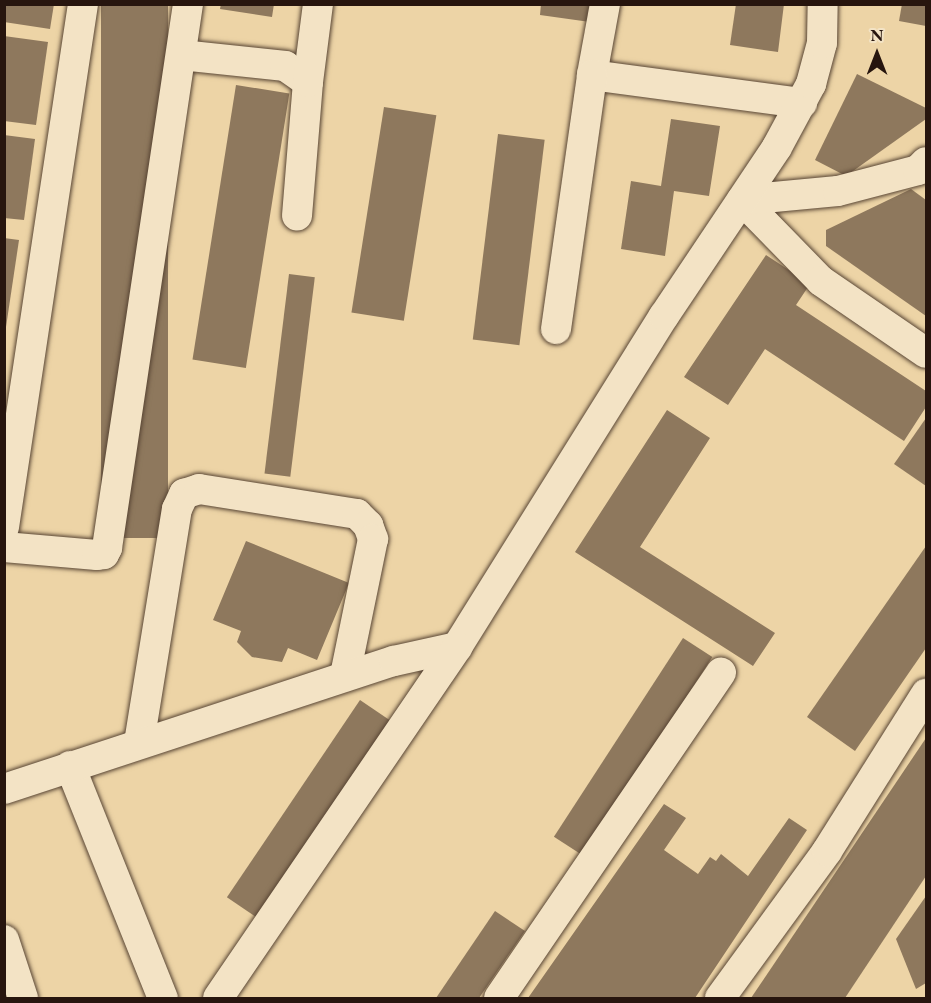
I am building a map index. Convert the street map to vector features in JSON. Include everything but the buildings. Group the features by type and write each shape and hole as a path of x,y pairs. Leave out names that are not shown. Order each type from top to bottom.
{"street":[{"path":"4,527 83,4"},
{"path":"4,546 97,555 104,554 107,548 188,4"},
{"path":"297,216 308,82 318,4"},
{"path":"556,329 592,75 605,4"},
{"path":"218,999 457,647 664,316 742,200 802,103 811,84 822,43 823,4"},
{"path":"181,55 285,66 308,82"},
{"path":"592,75 802,103"},
{"path":"742,200 838,191 924,169"},
{"path":"742,200 821,281 927,353"},
{"path":"138,743 177,509 184,494 199,489 357,514 368,525 373,538 345,676"},
{"path":"4,789 345,676 457,647"},
{"path":"499,999 721,673"},
{"path":"720,999 827,851 927,694"},
{"path":"70,766 163,999"},
{"path":"4,940 23,999"}]}
